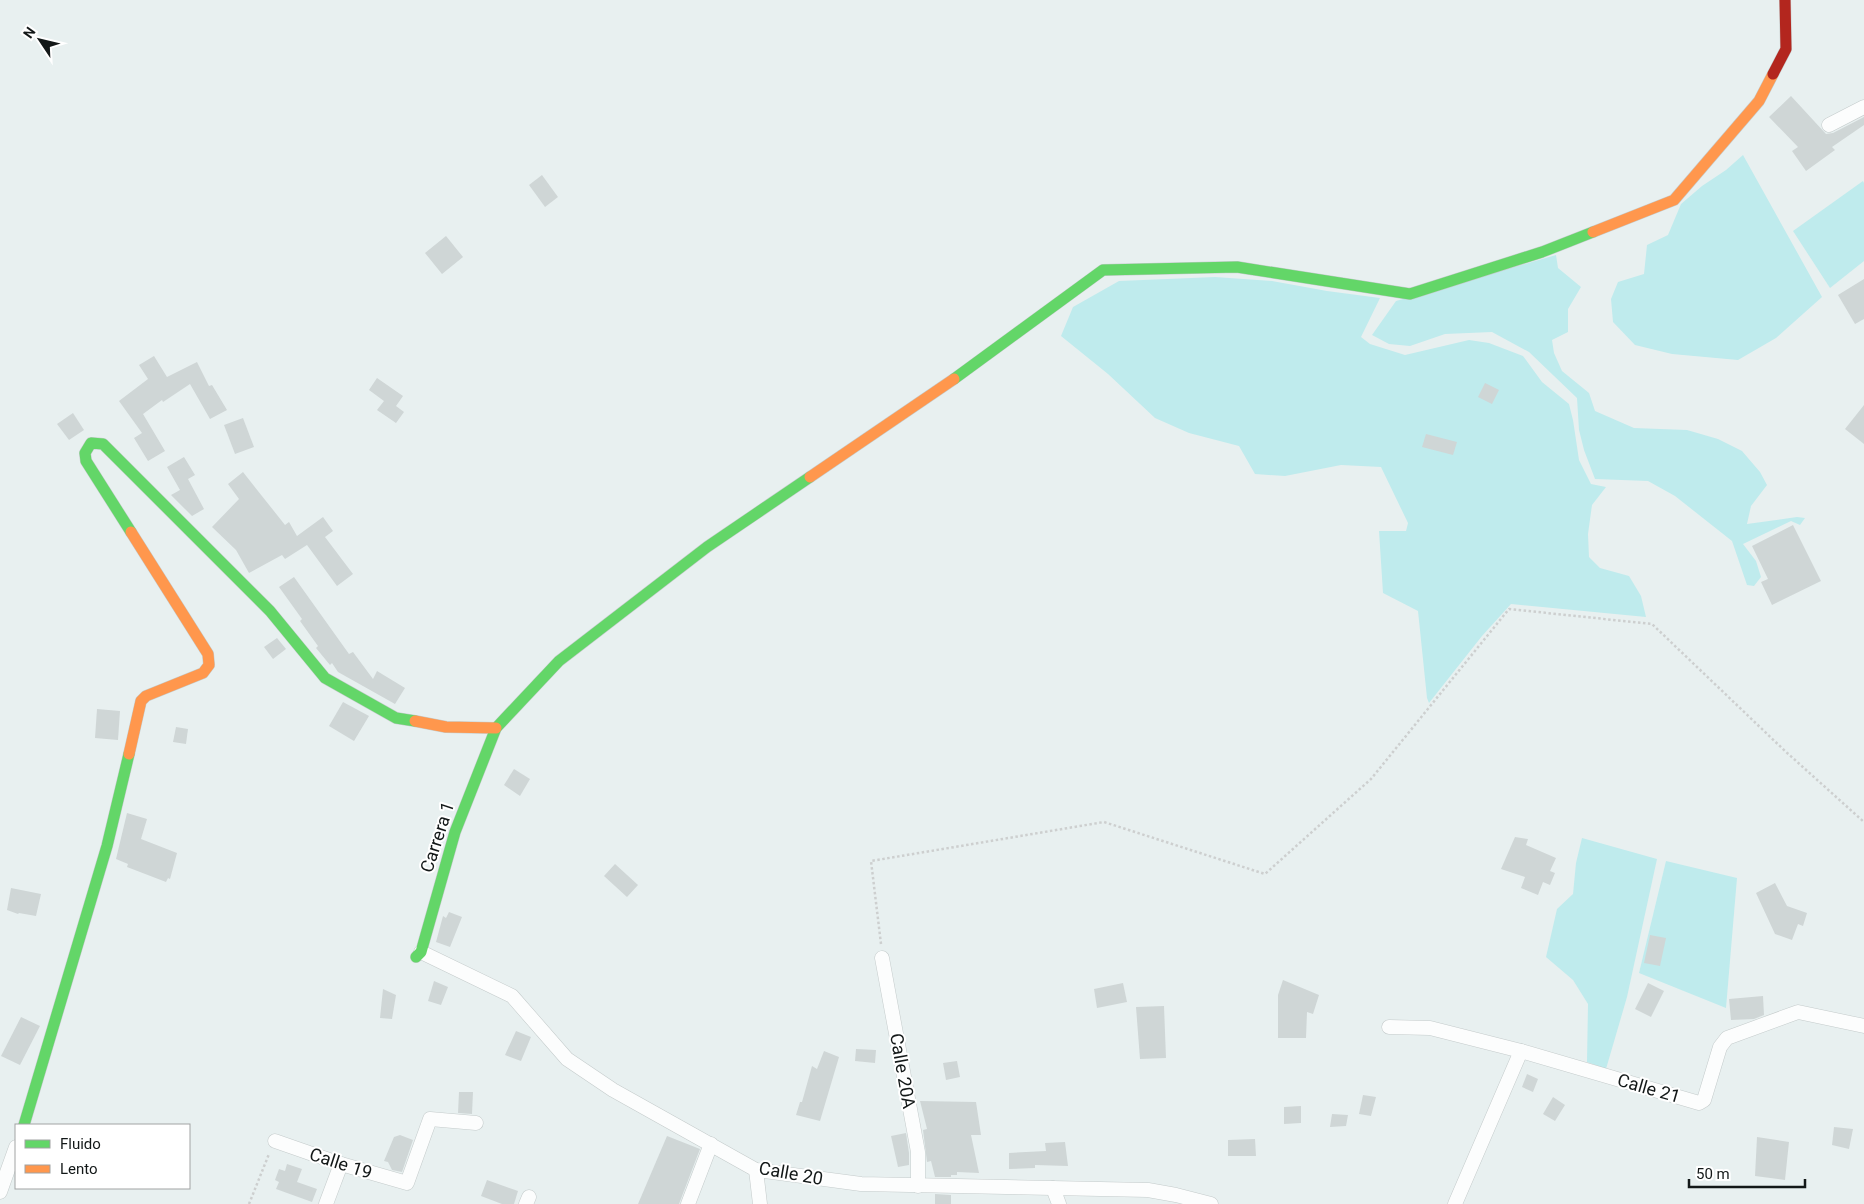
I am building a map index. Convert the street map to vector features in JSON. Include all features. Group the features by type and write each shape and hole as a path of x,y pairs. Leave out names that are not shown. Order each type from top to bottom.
{"street":[{"path":"24,1124 107,846 141,701 146,696 204,673 209,664 208,654 86,460 85,453 91,443 103,444 152,492 270,611 325,678 396,718 446,727 496,728 559,661 707,548 974,366 1103,270 1237,267 1410,294 1542,252 1674,200 1760,101 1786,49 1785,0"},
{"path":"1829,125 1864,107"},
{"name":"Carrera 1","path":"418,955 455,832 496,728"},
{"name":"Calle 20","path":"418,955 512,996 567,1059 613,1090 756,1170 861,1184 1148,1190 1166,1199 1211,1204"},
{"name":"Calle 20A","path":"882,958 918,1152 918,1186"},
{"name":"Calle 21","path":"1389,1027 1430,1028 1520,1051 1699,1103 1704,1100 1720,1047 1727,1038 1798,1012 1864,1026"},
{"path":"1455,1204 1520,1051"},
{"name":"Calle 19","path":"274,1141 341,1164 407,1183 430,1119 476,1123"},
{"path":"688,1204 711,1144"},
{"path":"0,1192 15,1150"},
{"path":"326,1204 341,1164"},
{"path":"756,1170 760,1204"},
{"path":"1054,1188 1059,1204"}],"path":[{"path":"882,958 871,862 1104,822 1265,874 1371,779 1509,609 1652,624 1785,751 1864,822"},
{"path":"249,1204 274,1141"}],"shaded area":[{"path":"1743,155 1822,297 1776,338 1738,360 1672,354 1635,345 1613,322 1611,299 1618,282 1644,274 1647,245 1668,235 1681,204"},
{"path":"1863,181 1864,261 1830,288 1793,231"},
{"path":"1556,255 1558,268 1581,287 1568,309 1568,332 1552,340 1554,353 1562,371 1589,393 1595,411 1634,428 1687,430 1718,439 1742,451 1760,472 1767,485 1751,506 1747,524 1797,517 1805,518 1800,525 1791,521 1743,544 1756,561 1761,577 1754,586 1747,585 1732,541 1675,496 1648,481 1595,479 1579,430 1577,398 1529,352 1492,332 1445,334 1410,346 1389,344 1372,335 1396,301"},
{"path":"1215,277 1272,281 1380,298 1361,337 1370,344 1405,355 1469,340 1489,343 1523,356 1542,382 1569,404 1579,460 1591,484 1606,487 1592,505 1588,534 1589,557 1600,568 1629,576 1641,596 1646,617 1511,604 1482,636 1429,703 1418,611 1383,593 1379,531 1406,531 1408,523 1381,467 1341,465 1285,476 1255,474 1239,446 1189,433 1155,418 1108,374 1061,336 1073,307 1119,281"},
{"path":"1582,838 1657,859 1627,997 1606,1069 1587,1062 1588,1004 1573,980 1546,957 1557,909 1573,894 1576,863"},
{"path":"1666,861 1737,878 1726,1008 1639,973"}],"building":[{"path":"1791,96 1826,134 1833,133 1864,117 1864,125 1832,147 1835,150 1806,171 1792,151 1798,147 1769,117"},
{"path":"542,175 558,197 545,207 529,185"},
{"path":"446,236 463,257 442,274 425,253"},
{"path":"1864,279 1864,319 1855,324 1838,295"},
{"path":"154,356 167,377 197,362 209,386 212,385 227,410 210,419 190,384 163,402 162,400 143,414 165,451 148,461 134,438 142,433 119,401 148,379 139,365"},
{"path":"377,378 403,396 396,406 404,412 396,423 377,410 384,401 369,390"},
{"path":"1485,383 1499,390 1492,404 1478,397"},
{"path":"1864,405 1864,444 1845,429"},
{"path":"73,413 84,430 69,440 57,424"},
{"path":"243,418 254,447 235,454 224,425"},
{"path":"1426,434 1457,442 1453,455 1422,447"},
{"path":"184,457 195,475 188,479 204,509 192,516 171,495 180,490 167,467"},
{"path":"243,472 285,525 289,522 297,536 323,517 333,531 325,537 353,574 337,586 307,545 285,559 282,555 249,573 236,550 212,527 239,499 228,484"},
{"path":"1793,525 1821,581 1772,605 1761,582 1768,579 1752,546"},
{"path":"294,577 349,654 353,652 373,679 377,671 405,688 395,704 338,672 332,663 330,665 316,648 318,646 300,621 302,619 279,587"},
{"path":"277,638 286,649 273,659 264,647"},
{"path":"343,702 369,716 354,741 329,726"},
{"path":"97,709 120,711 118,740 95,738"},
{"path":"176,727 188,729 186,744 173,742"},
{"path":"514,769 530,779 520,796 504,785"},
{"path":"127,813 147,819 141,839 177,853 170,879 168,878 166,882 127,867 128,864 116,859"},
{"path":"1515,837 1528,839 1526,845 1556,858 1550,871 1555,873 1550,885 1543,882 1538,895 1521,888 1525,877 1501,869"},
{"path":"615,864 638,885 627,897 604,876"},
{"path":"1775,883 1787,906 1807,913 1803,926 1798,924 1792,940 1775,934 1756,893"},
{"path":"11,888 41,894 36,916 18,914 7,910"},
{"path":"449,912 462,917 450,947 436,942 443,916 446,918"},
{"path":"1650,935 1666,938 1660,966 1644,963"},
{"path":"1283,980 1319,995 1313,1014 1307,1012 1306,1038 1278,1038 1278,995"},
{"path":"434,981 448,987 441,1005 428,1001"},
{"path":"1123,983 1127,1002 1097,1008 1094,989"},
{"path":"1648,983 1664,991 1651,1017 1635,1009"},
{"path":"383,989 396,995 392,1019 380,1018"},
{"path":"1763,996 1764,1015 1754,1019 1731,1020 1729,999"},
{"path":"1164,1006 1166,1058 1140,1059 1136,1007"},
{"path":"21,1017 40,1026 20,1065 1,1056"},
{"path":"516,1031 531,1037 521,1061 505,1055"},
{"path":"856,1049 876,1050 875,1063 855,1061"},
{"path":"824,1051 839,1057 820,1121 796,1115 800,1102 802,1102 812,1066 817,1069"},
{"path":"957,1061 960,1077 946,1080 943,1063"},
{"path":"1527,1074 1538,1079 1533,1092 1522,1087"},
{"path":"459,1092 473,1092 472,1114 458,1113"},
{"path":"1363,1095 1376,1097 1371,1116 1359,1114"},
{"path":"1553,1097 1565,1105 1555,1121 1543,1114"},
{"path":"920,1101 976,1102 981,1135 971,1135 979,1173 957,1172 957,1175 951,1175 951,1177 935,1177 931,1161 927,1162 923,1130 927,1129"},
{"path":"1301,1106 1301,1123 1284,1124 1284,1107"},
{"path":"1332,1114 1348,1115 1346,1126 1330,1127"},
{"path":"1834,1127 1853,1129 1849,1149 1832,1145"},
{"path":"906,1133 909,1165 898,1167 891,1136"},
{"path":"400,1135 413,1140 402,1172 392,1170 388,1162 384,1161 394,1137"},
{"path":"667,1136 700,1149 679,1204 638,1204"},
{"path":"1757,1137 1789,1142 1785,1180 1755,1176"},
{"path":"1255,1139 1256,1156 1228,1156 1228,1140"},
{"path":"1065,1142 1068,1166 1035,1165 1035,1168 1009,1169 1009,1153 1046,1151 1045,1143"},
{"path":"287,1164 302,1169 297,1182 317,1189 312,1202 276,1189 279,1182 275,1180 279,1169 285,1171"},
{"path":"487,1180 518,1191 514,1204 502,1204 481,1196"},
{"path":"935,1194 951,1195 951,1204 935,1204"}],"traffic: fast":[{"path":"954,379 1103,270 1237,267 1410,294 1542,252 1593,232"},
{"path":"131,532 86,461 85,453 91,443 103,444 270,611 325,678 396,718 415,721"},
{"path":"416,957 421,952 455,832 496,728 559,661 707,547 810,477"},
{"path":"24,1124 107,846 129,754"}],"traffic: slow":[{"path":"1593,232 1674,200 1759,101 1773,74"},
{"path":"810,477 954,379"},
{"path":"129,754 141,701 146,696 203,673 209,665 208,654 131,532"},
{"path":"415,721 446,727 496,728"}],"traffic: jam":[{"path":"1773,74 1786,49 1785,0"}]}
